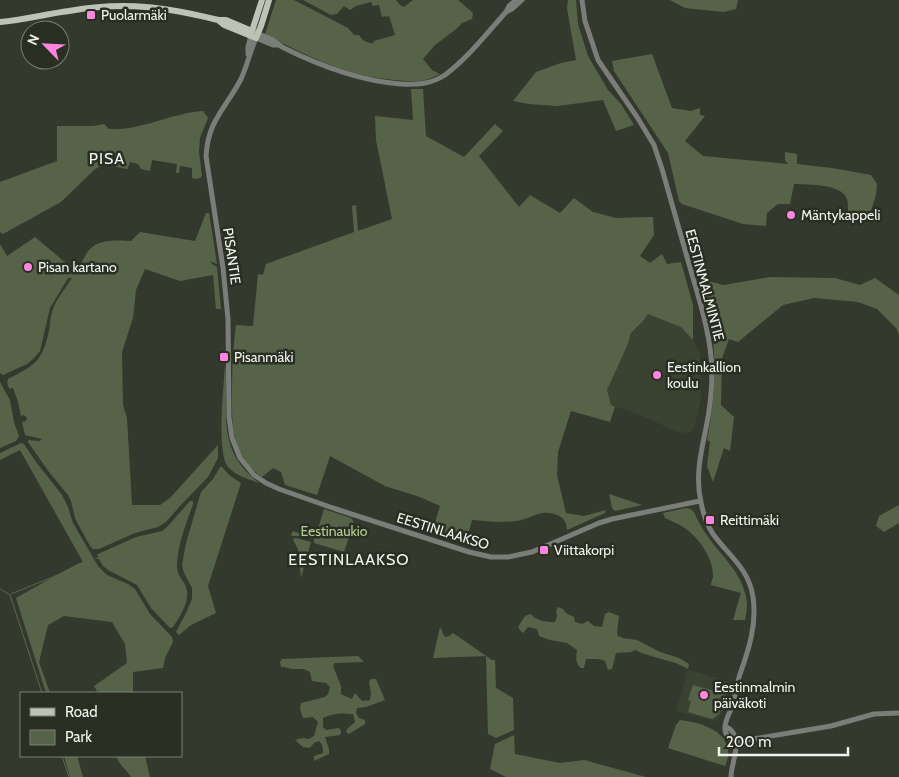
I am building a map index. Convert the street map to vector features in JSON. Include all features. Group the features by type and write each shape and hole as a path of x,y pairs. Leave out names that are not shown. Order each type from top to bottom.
{"main road":[{"path":"254,35 262,0"},
{"path":"254,35 269,0"},
{"path":"0,22 70,10 140,6 218,20 224,25 254,35"}],"street":[{"path":"254,35 273,45 280,45 326,66 365,80 420,84 445,75 473,49 516,0"},
{"path":"506,12 522,0"},
{"name":"EESTINMALMINTIE","path":"582,0 585,21 598,60 654,145 705,318 710,352 712,389 708,420 702,443 699,479 700,501 713,533 746,574 754,598 754,622 751,640 725,726 729,728 736,744"},
{"name":"PISANTIE","path":"245,465 234,446 230,430 228,319 224,268 206,156 207,141 212,127 240,81 254,35"},
{"name":"EESTINLAAKSO","path":"245,465 260,480 285,491 469,552 492,557 508,557 532,552 612,519 700,501"},
{"path":"731,777 736,755 736,744 742,741 831,726 874,714 899,713"}],"shaded area":[{"name":"Eestinkallion koulu","path":"648,314 681,327 693,340 700,353 701,398 695,426 690,432 676,431 611,405 607,390 628,344 631,333"},
{"name":"Eestinmalmin päiväkoti","path":"688,669 732,683 725,707 716,721 676,711"}],"green space":[{"path":"276,0 294,0 348,28 354,35 359,35 365,41 371,43 395,35 389,16 382,17 379,5 373,6 371,2 356,6 350,10 344,6 337,14 331,15 303,0 396,0 404,7 413,0 458,0 473,13 472,19 462,23 435,45 423,59 432,70 440,74 425,80 406,81 377,78 327,64 265,34"},
{"path":"568,0 576,0 578,24 588,56 608,90 621,104 634,125 616,131 603,100 557,106 513,101 536,72 576,60 567,8"},
{"path":"670,0 738,0 736,9 724,12 685,8"},
{"path":"652,54 672,108 691,111 700,108 700,115 705,116 685,141 703,156 788,164 785,160 785,152 797,154 797,164 871,175 877,184 876,195 870,214 848,211 848,203 844,194 831,187 794,184 790,204 778,204 767,213 766,226 743,224 682,204 679,201 668,153 614,71 612,61"},
{"path":"411,89 423,89 426,136 464,157 495,124 503,131 479,156 519,207 530,195 560,213 574,198 593,212 616,218 653,217 654,235 640,256 650,263 662,254 667,264 681,262 693,305 693,340 681,327 648,314 631,333 628,344 607,390 611,405 615,407 610,422 571,411 558,452 557,475 566,513 584,516 606,510 605,513 567,530 566,523 562,517 551,513 541,513 511,522 472,520 467,538 449,532 447,537 432,532 440,506 420,497 385,486 330,456 317,495 285,485 281,472 273,468 262,477 252,469 238,449 232,415 232,366 235,333 236,325 253,326 258,274 263,275 266,264 354,232 352,206 356,205 358,231 392,219 376,140 375,116 413,120"},
{"path":"203,111 208,118 200,138 199,152 202,176 200,178 192,178 192,168 180,166 179,173 176,173 177,164 152,160 150,171 141,169 138,164 130,162 127,169 106,165 94,170 61,202 3,234 0,232 0,182 57,161 57,126 93,126 104,124 109,129 121,129 144,125 191,112"},
{"path":"206,213 209,213 217,264 210,261 217,267 221,309 216,309 213,275 180,281 145,269 136,290 133,318 122,352 123,405 127,418 132,505 160,505 170,498 218,445 218,458 208,477 166,522 158,527 135,533 99,549 93,549 75,518 68,495 28,442 28,440 39,441 42,439 25,435 22,422 26,421 27,418 24,415 21,416 13,388 10,389 7,383 8,379 31,366 40,356 49,331 51,314 58,298 72,278 68,278 50,308 40,351 27,364 3,375 0,373 0,244 7,256 35,237 67,264 79,268 86,254 93,246 109,241 131,241 140,232 195,241"},
{"path":"770,277 835,278 860,285 875,278 899,295 899,335 897,329 877,309 858,302 814,298 783,305 738,342 729,339 722,358 721,405 734,417 730,451 724,448 713,482 707,466 710,442 707,440 714,386 714,346 710,319 700,279 724,285"},
{"path":"225,364 226,416 229,440 239,462 259,483 235,473 228,467 224,459 222,448 222,402"},
{"path":"0,382 10,400 19,436 16,441 0,448"},
{"path":"21,443 24,444 62,495 73,523 98,566 107,575 135,589 150,614 172,637 173,642 165,658 163,668 133,672 133,692 97,692 94,686 127,663 125,644 112,622 64,616 48,625 39,662 50,692 46,692 16,598 83,562 20,450 0,460 0,453"},
{"path":"220,467 241,483 208,586 216,613 191,625 179,635 176,632 192,599 192,588 182,565 186,543 201,492 213,479"},
{"path":"609,494 642,505 615,511 612,508"},
{"path":"190,501 193,501 193,504 180,542 177,558 179,575 186,588 187,600 173,627 170,628 151,608 137,585 108,570 103,566 97,555 136,537 162,531"},
{"path":"899,505 899,523 884,532 876,526 879,516"},
{"path":"686,508 694,512 705,533 731,566 742,584 747,603 745,620 733,620 741,593 711,585 713,570 704,549 689,531 665,518 663,513"},
{"name":"Eestinaukio","path":"324,509 351,518 354,522 344,552 314,543 314,539 291,535 293,531 315,539"},
{"path":"295,538 311,542 301,578 298,549 293,540"},
{"path":"558,607 574,617 575,622 582,624 588,621 594,626 602,627 605,614 609,612 619,616 618,636 637,640 660,652 679,658 689,664 688,669 676,663 635,650 632,652 616,653 612,669 608,670 605,661 598,659 586,659 584,668 581,668 576,660 577,650 567,643 539,636 537,629 528,627 523,633 518,627 525,616 530,614 542,621 555,622"},
{"path":"440,627 445,637 453,633 492,660 495,660 496,688 513,698 514,730 496,738 488,734 486,656 433,658"},
{"path":"358,656 364,662 335,663 333,666 341,686 341,694 352,699 355,693 362,701 370,700 369,682 371,679 376,679 385,700 366,707 357,708 356,713 359,718 365,720 365,724 349,734 346,732 347,729 355,722 353,714 330,715 323,718 323,727 326,730 339,728 341,731 340,735 325,737 329,754 314,761 314,756 323,753 320,742 314,743 310,748 303,747 295,740 309,739 314,736 318,722 313,717 303,718 300,709 301,703 325,697 330,687 326,683 312,681 308,671 281,667 280,662 282,659"},
{"path":"718,681 729,684 719,714 712,719 688,712 691,701 688,700 693,685 715,691"},
{"path":"680,720 710,728 722,737 728,752 725,766 668,748 676,725"},
{"path":"514,735 515,754 560,763 584,760 646,777 506,777 490,769 495,744"},
{"path":"64,757 77,757 83,777 70,777"},
{"path":"117,757 145,757 150,777 131,777"}],"waterway":[{"path":"482,365 496,340"},
{"path":"96,558 116,560 128,558 171,558"},
{"path":"11,594 93,559"},
{"path":"0,589 10,595 42,692"},
{"path":"62,757 69,777"}],"place":[{"name":"Puolarmäki","path":"91,15"},
{"name":"Mäntykappeli","path":"791,215"},
{"name":"Pisan kartano","path":"28,267"},
{"name":"Pisanmäki","path":"224,357"},
{"name":"Eestinkallion koulu","path":"657,375"},
{"name":"Reittimäki","path":"710,520"},
{"name":"Viittakorpi","path":"544,550"},
{"name":"Eestinmalmin päiväkoti","path":"704,695"}],"district":[{"name":"PISA","path":"107,158"},
{"name":"EESTINLAAKSO","path":"349,559"}]}
